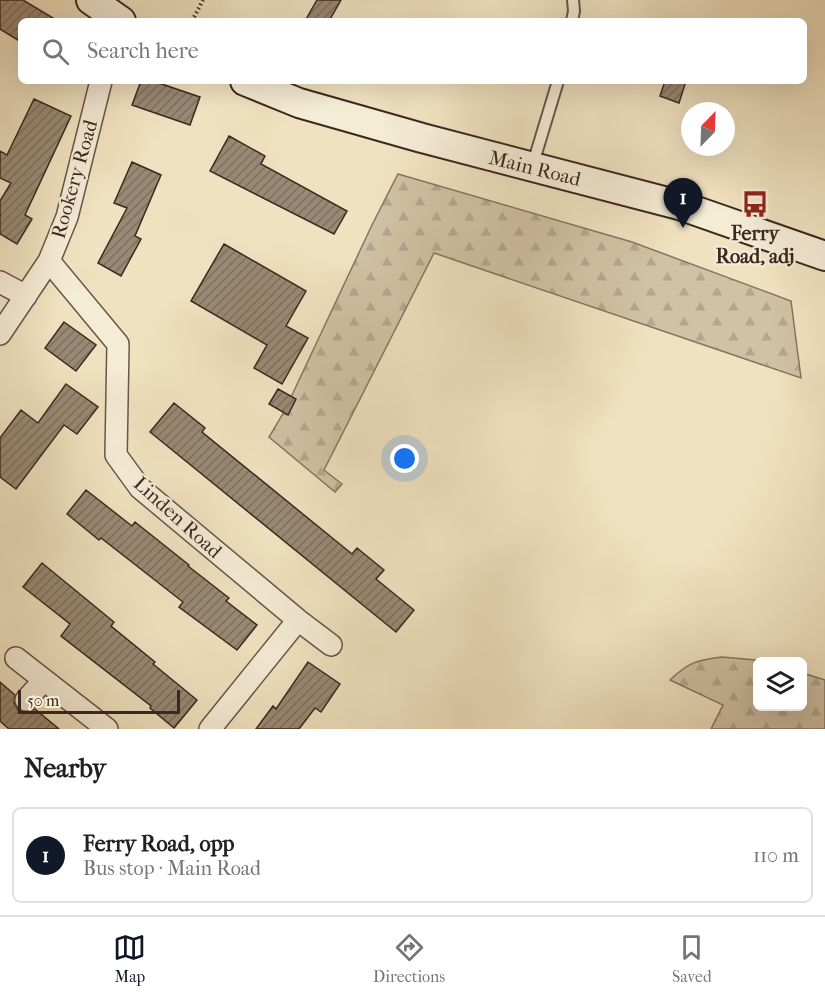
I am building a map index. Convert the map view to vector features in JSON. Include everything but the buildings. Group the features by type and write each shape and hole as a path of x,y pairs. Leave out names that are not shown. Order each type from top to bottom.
{"street":[{"path":"92,0 117,18"},
{"name":"Rookery Road","path":"0,334 49,261 67,217 100,84"},
{"name":"Main Road","path":"252,84 299,103 430,141 679,205 825,256"},
{"name":"Linden Road","path":"49,261 118,344 116,455 140,488 298,620 332,645"},
{"path":"0,282 26,296"},
{"path":"210,729 298,620"},
{"path":"16,658 107,729"},
{"path":"26,700 44,680"}],"lane":[{"path":"573,0 573,18"},
{"path":"532,167 557,84"}],"path":[{"path":"194,18 203,0"}],"green space":[{"path":"398,174 632,242 791,301 801,378 434,253 324,470 342,484 335,492 269,437 284,412"},
{"path":"722,657 753,660 753,711 807,711 807,674 825,680 825,729 711,729 723,705 670,680 683,669 706,659"}],"place":[{"name":"Ferry Road, adj","path":"755,204"},
{"name":"Ferry Road, opp","path":"683,228"}]}
